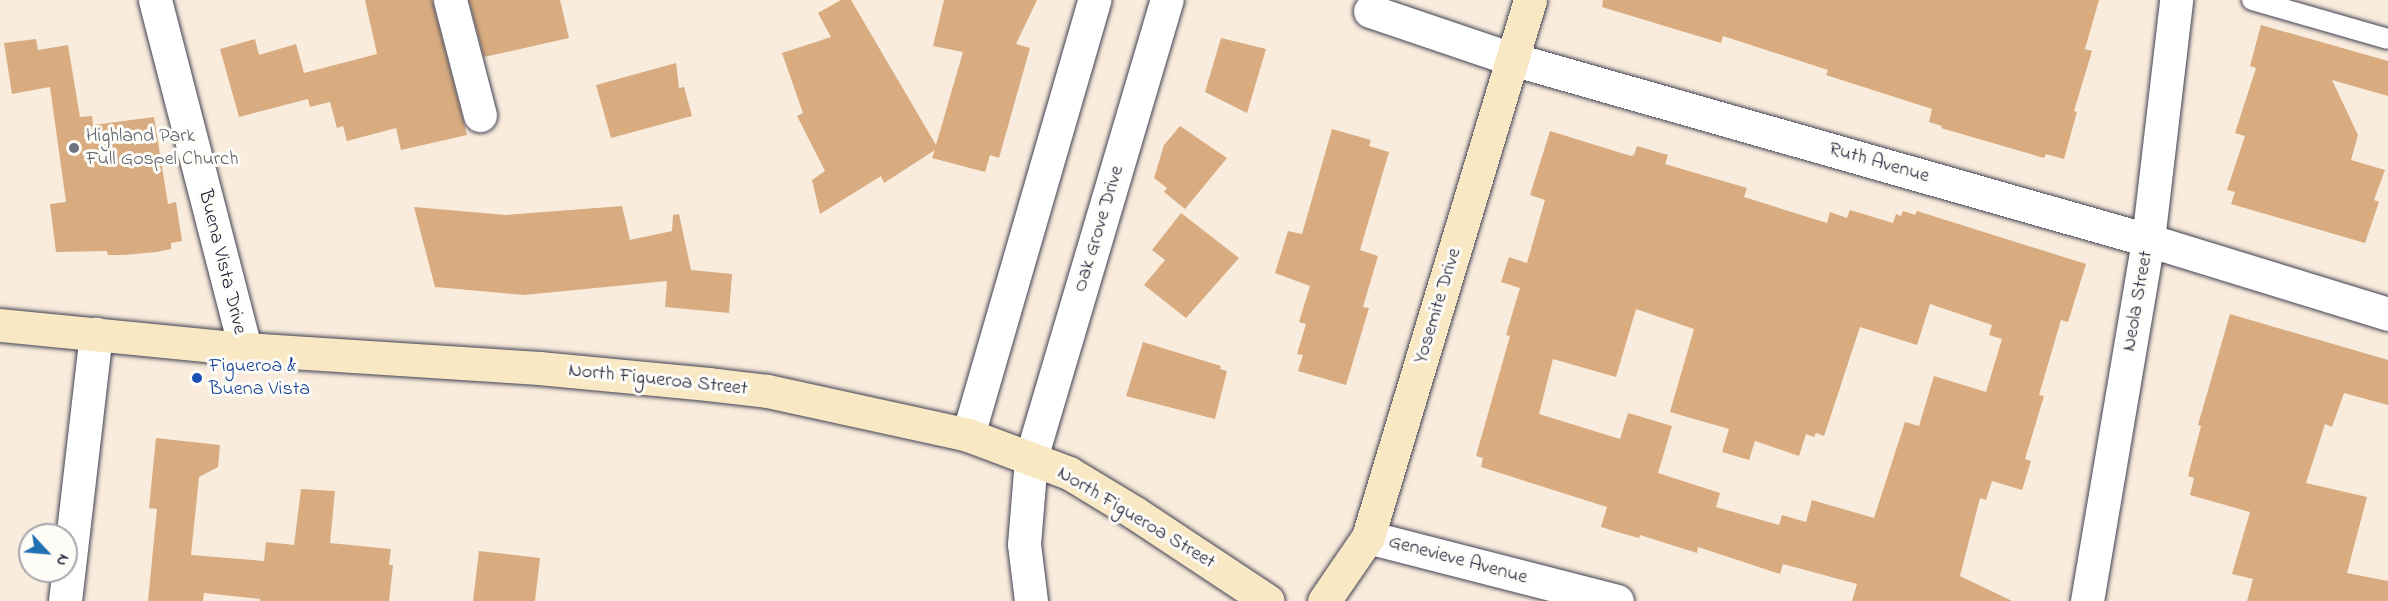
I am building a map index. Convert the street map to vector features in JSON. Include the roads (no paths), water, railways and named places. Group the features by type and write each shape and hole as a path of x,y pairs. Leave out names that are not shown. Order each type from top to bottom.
{"main road":[{"name":"Yosemite Drive","path":"1324,601 1368,537 1530,0"},
{"name":"North Figueroa Street","path":"0,325 245,349 539,368 767,391 968,435 1069,473 1136,513 1268,601"}],"street":[{"name":"Buena Vista Drive","path":"155,0 245,349"},
{"path":"450,0 480,115"},
{"path":"968,435 1094,0"},
{"name":"Oak Grove Drive","path":"1031,601 1024,544 1031,458 1167,0"},
{"name":"Neola Street","path":"2087,601 2148,240 2176,0"},
{"name":"Ruth Avenue","path":"1370,11 1512,58 2148,240 2388,314"},
{"path":"65,601 96,334"},
{"name":"Genevieve Avenue","path":"1368,537 1617,601"}],"lane":[{"path":"2252,0 2388,39"}],"place":[{"name":"Highland Park Full Gospel Church","path":"74,148"},
{"name":"Figueroa & Buena Vista","path":"197,378"}]}
